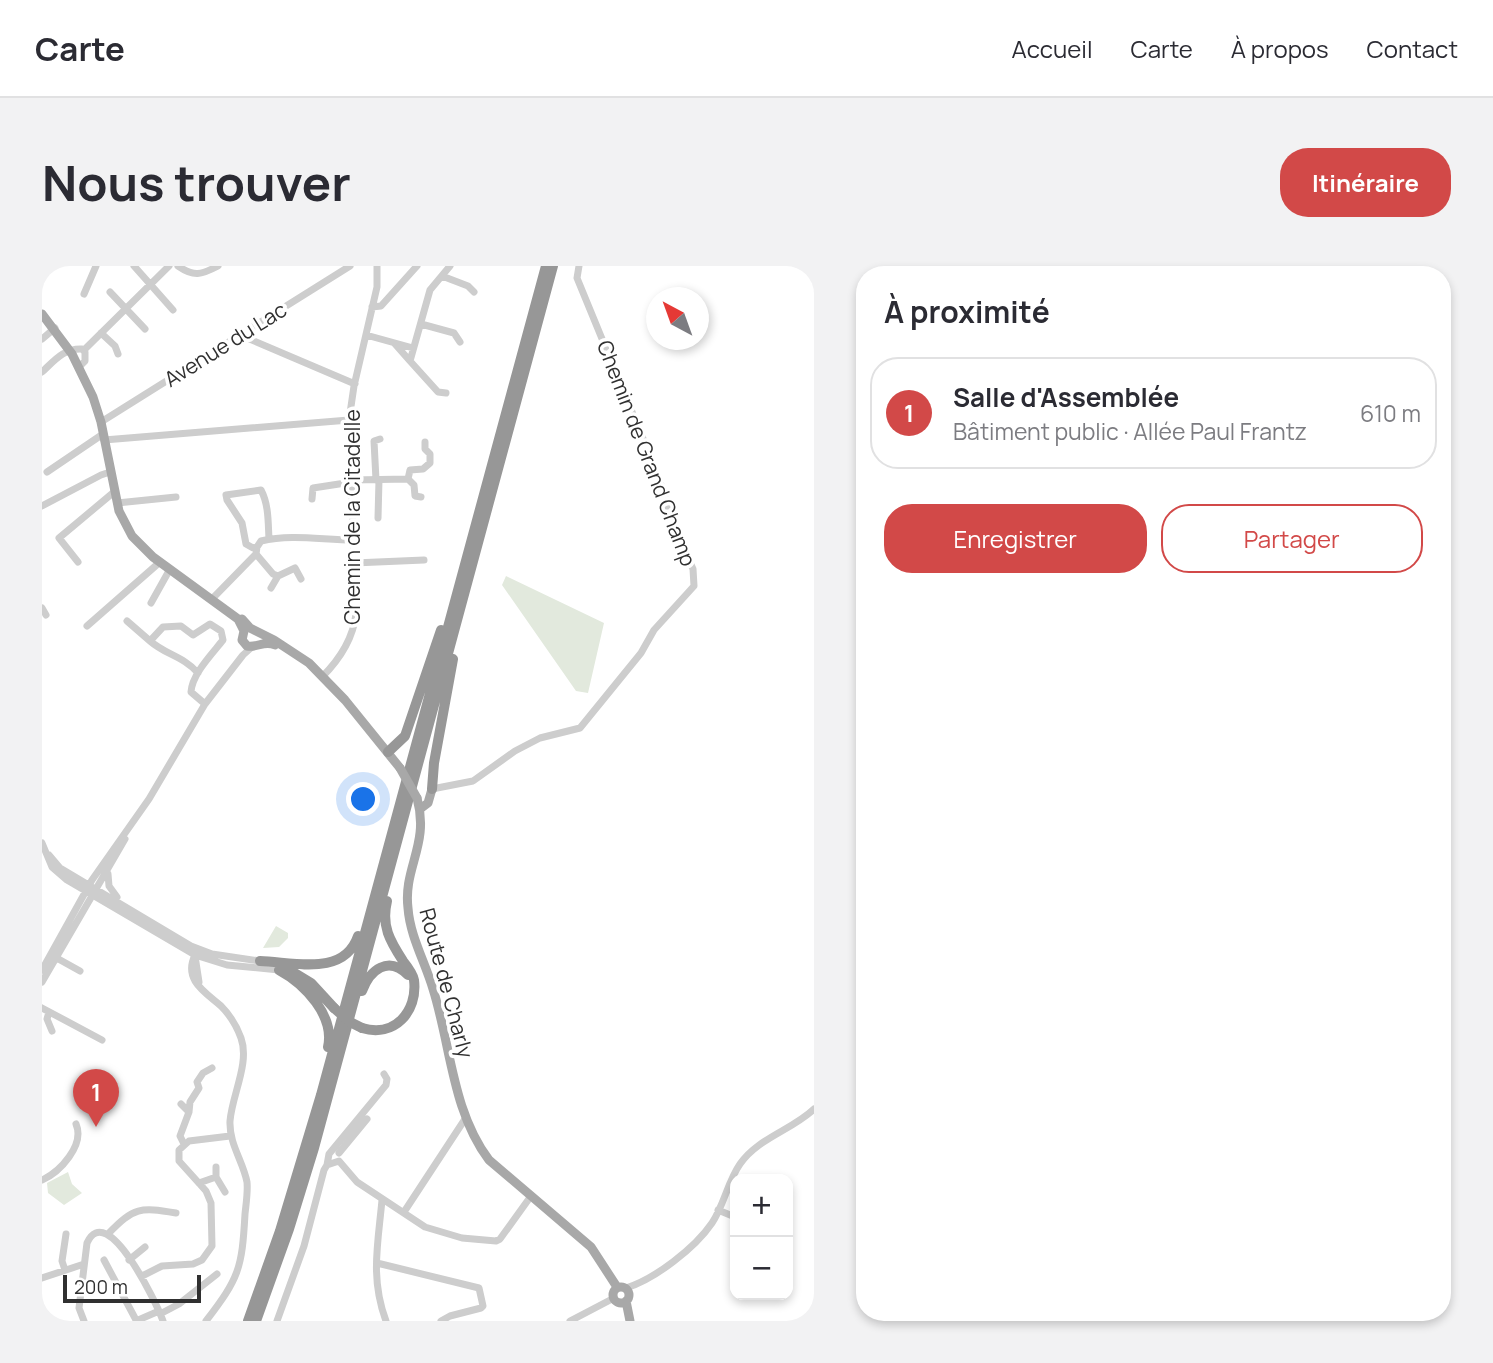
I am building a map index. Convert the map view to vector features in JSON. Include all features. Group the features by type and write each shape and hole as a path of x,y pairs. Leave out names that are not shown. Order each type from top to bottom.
{"highway":[{"path":"248,1321 280,1231 321,1095 546,266"},
{"path":"256,1321 292,1218 345,1034 553,266"},
{"path":"432,789 440,722 469,596 466,590"},
{"path":"388,752 405,736 450,604 455,599"},
{"path":"260,961 311,983 334,1008 362,1028 383,1030 402,1020 411,1007 413,984 410,972 390,941 385,925 385,909 396,860 394,853"},
{"path":"260,961 325,964 342,959 356,942 373,888 379,882"},
{"path":"345,1034 350,1032 367,980 376,970 385,965 394,966 404,971 413,984"},
{"path":"282,969 299,984 328,1023 330,1040 319,1087 321,1095"}],"main road":[{"path":"42,314 69,350 93,397 101,422 117,503 132,536 160,562 241,617 247,629"},
{"path":"247,629 256,629 309,663 388,752 418,802 432,789"},
{"path":"247,629 242,637 251,644 272,643 309,666"},
{"path":"251,644 260,634"},
{"name":"Route de Charly","path":"418,802 421,832 407,905 411,928 434,990 465,1119 475,1142 489,1160 591,1247 622,1288"},
{"path":"621,1300 629,1296 622,1288 614,1291 629,1317"}],"street":[{"path":"84,294 96,266"},
{"path":"134,266 173,310"},
{"path":"42,372 69,350 84,350 169,266"},
{"path":"178,266 194,275 202,275 218,266"},
{"name":"Avenue du Lac","path":"101,422 350,266"},
{"name":"Chemin de la Citadelle","path":"322,677 351,640 354,628 354,540 349,420 377,287 377,266"},
{"path":"372,307 381,306 417,266"},
{"path":"411,361 430,290 450,266"},
{"name":"Chemin de Grand Champ","path":"432,789 473,780 515,751 540,738 580,728 641,653 654,630 692,590 695,581 694,569 676,530 658,475 577,278 579,266"},
{"path":"442,276 468,286 474,292"},
{"path":"110,292 145,329"},
{"path":"421,324 454,333 460,342"},
{"path":"42,339 55,328"},
{"path":"101,333 115,346 118,354"},
{"path":"240,335 355,384"},
{"path":"366,335 413,348"},
{"path":"395,344 438,392 446,393"},
{"path":"79,367 85,361 84,350"},
{"path":"47,472 104,437 349,420"},
{"path":"378,518 374,442 380,439"},
{"path":"408,479 410,470 423,469 430,463 425,442"},
{"path":"42,506 110,472"},
{"path":"312,499 313,488 352,481 408,479 414,485 415,496 421,497"},
{"path":"269,539 269,524 261,490 226,495 242,523 246,544 253,548 273,574 278,576"},
{"path":"78,562 59,538 114,492"},
{"path":"117,503 176,497"},
{"path":"212,599 256,551 261,541 314,537 324,540 354,540"},
{"path":"354,563 424,560"},
{"path":"87,626 160,562"},
{"path":"271,588 278,576 295,568 301,579"},
{"path":"151,603 170,569"},
{"path":"127,621 161,651 173,653 198,673"},
{"path":"150,641 166,625 181,626 193,635 206,625 218,627 223,640 198,673 190,690 204,703"},
{"path":"42,982 53,956 204,703 239,654 251,644"},
{"path":"42,842 54,862 69,878 128,908 191,946 227,965 282,969"},
{"path":"69,878 89,874 106,866"},
{"path":"106,866 112,892 128,908"},
{"path":"69,878 75,894 77,915 73,928"},
{"path":"91,891 109,906 195,955 203,953 212,957 260,961"},
{"path":"42,970 73,928 91,891"},
{"path":"77,915 92,908 109,906"},
{"path":"169,932 173,944"},
{"path":"191,946 206,995"},
{"path":"195,955 191,970 195,984 223,1009 242,1041 243,1052 230,1119 230,1136 247,1184 243,1253 233,1282 206,1321"},
{"path":"53,956 80,971"},
{"path":"198,974 202,964 212,957"},
{"path":"45,1010 52,1031"},
{"path":"45,1010 102,1040"},
{"path":"184,1144 180,1136 190,1112 190,1102 199,1088 197,1082 203,1073 212,1068"},
{"path":"338,1154 386,1085 384,1074"},
{"path":"181,1104 190,1112"},
{"path":"622,1288 644,1281 694,1245 713,1222 740,1164 753,1150 814,1109"},
{"path":"327,1165 367,1119"},
{"path":"404,1212 465,1119"},
{"path":"42,1180 54,1174 67,1160 78,1138 76,1124"},
{"path":"142,1276 162,1266 182,1267 202,1260 212,1247 211,1203 206,1191 179,1161 178,1150 184,1144 230,1136"},
{"path":"278,1321 304,1246 329,1154 338,1154"},
{"path":"338,1154 357,1182 425,1227 443,1234 496,1241 504,1236 510,1223 531,1196"},
{"path":"216,1167 216,1177 225,1192"},
{"path":"199,1183 216,1177"},
{"path":"382,1200 377,1294 383,1320"},
{"path":"108,1234 136,1210 176,1213"},
{"path":"718,1210 730,1215"},
{"path":"84,1321 79,1308 84,1264 90,1237 97,1232 108,1234 130,1260 142,1276 161,1315"},
{"path":"65,1270 62,1261 66,1234"},
{"path":"130,1260 145,1247"},
{"path":"104,1259 136,1320 161,1315 217,1274"},
{"path":"377,1263 479,1288 483,1306 481,1308 441,1321"},
{"path":"42,1278 84,1264"},
{"path":"570,1321 621,1300"}],"shaded area":[{"path":"506,576 604,623 588,693 576,691 502,585"},
{"path":"276,926 288,933 288,938 279,947 263,948"},
{"path":"68,1172 72,1184 82,1193 64,1205 48,1193 47,1183"}],"place":[{"name":"Salle d'Assemblée","path":"96,1127"}]}
